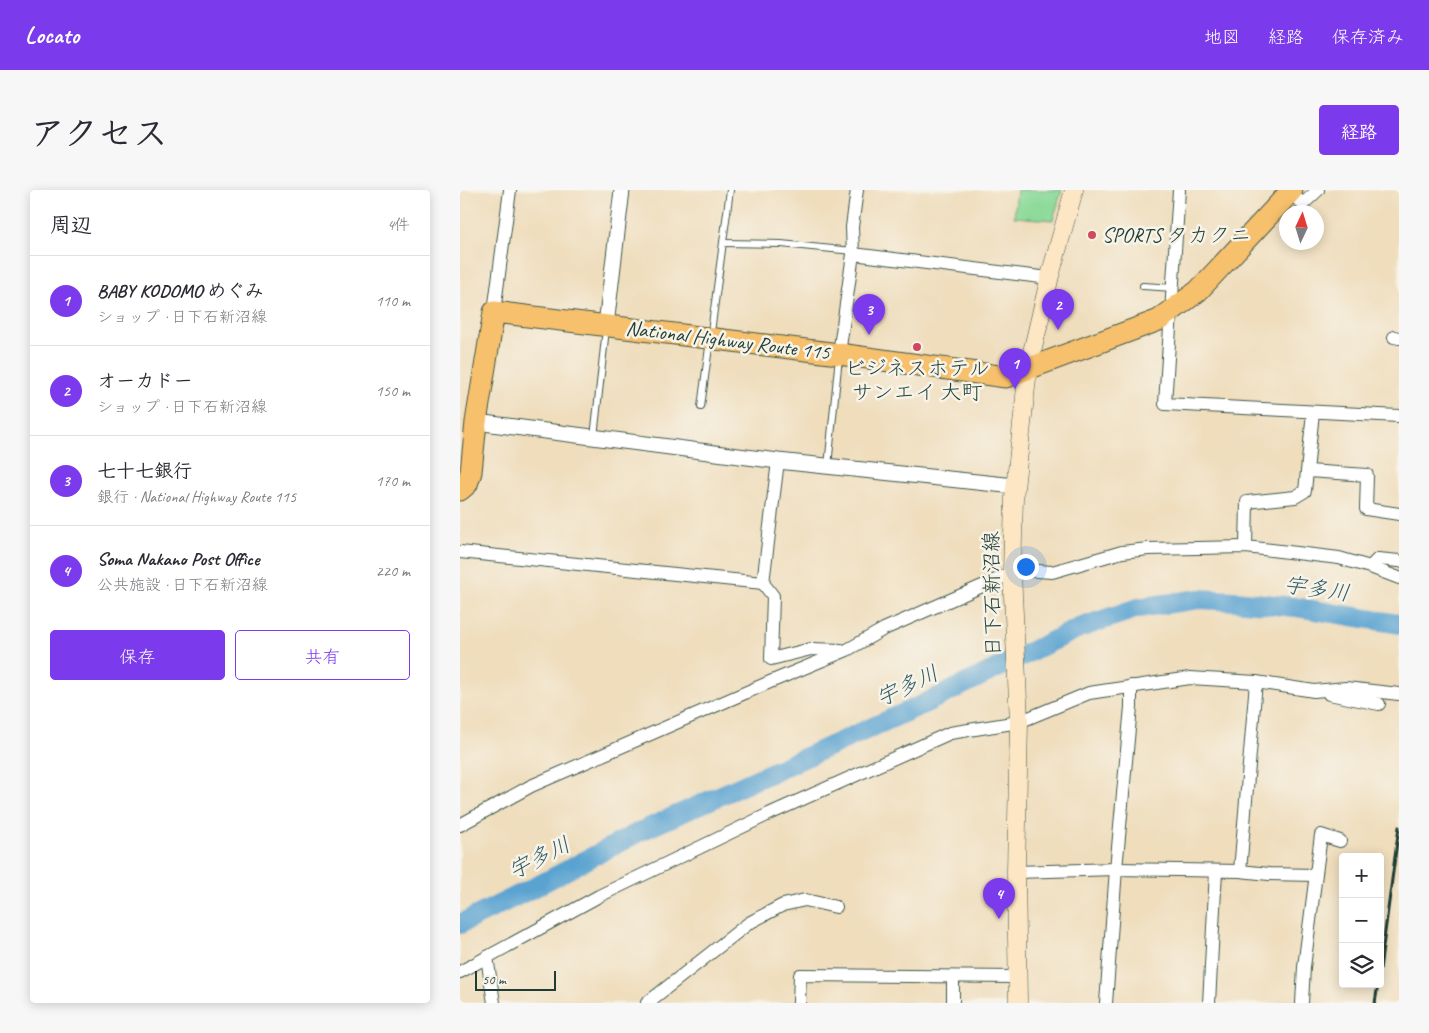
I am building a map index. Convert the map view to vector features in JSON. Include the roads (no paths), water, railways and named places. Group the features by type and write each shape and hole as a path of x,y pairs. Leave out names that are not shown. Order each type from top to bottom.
{"highway":[{"name":"National Highway Route 115","path":"494,312 839,354 1006,377 1159,320 1198,291 1294,193"},
{"path":"460,490 467,484 471,472 476,422 494,312"}],"main road":[{"name":"日下石新沼線","path":"1018,1003 1016,872 1019,714 1012,576 1015,486 1028,369 1049,278 1074,190"}],"street":[{"path":"494,312 510,190"},
{"path":"606,325 622,190"},
{"path":"839,354 853,252 852,227 857,190"},
{"path":"1179,190 1166,404 1399,416"},
{"path":"1294,193 1303,204 1318,190"},
{"path":"853,252 1049,278"},
{"path":"1246,547 1247,502 1295,497 1305,491 1313,412"},
{"path":"476,422 778,461 1015,486"},
{"path":"778,461 763,583 773,596 771,659 811,649 847,650"},
{"path":"1308,471 1367,475 1366,509 1399,514"},
{"path":"460,825 540,783 847,650 884,628 1023,570 1052,572 1122,552 1148,549 1246,547 1339,558 1399,578"},
{"path":"460,552 763,583"},
{"path":"1370,567 1378,559 1399,561"},
{"path":"460,972 626,883 769,814 950,733 1089,693 1190,678 1256,682 1378,704"},
{"path":"1240,871 1256,682"},
{"path":"1106,1003 1131,707 1131,686"},
{"path":"1314,691 1346,688 1399,694"},
{"path":"1302,1003 1304,967 1321,835 1340,841"},
{"path":"1016,872 1116,870 1240,871 1315,875"},
{"path":"1209,1003 1216,872"},
{"path":"647,1003 749,923 782,905 805,900 836,907"},
{"path":"487,957 494,1003"},
{"path":"799,1003 800,975 953,978 1018,977"},
{"path":"953,978 953,1003"}],"lane":[{"path":"700,407 730,190"},
{"path":"722,243 781,244 853,252"},
{"path":"1143,286 1174,288"},
{"path":"594,437 606,325"},
{"path":"828,466 839,354"}],"waterway":[{"name":"宇多川","path":"460,924 639,832 926,703 1079,628 1138,608 1199,599 1235,601 1295,607 1399,624"}],"railway":[{"path":"1383,943 1399,827"},
{"path":"1375,1003 1377,988"}],"place":[{"name":"SPORTS タカクニ","path":"1092,235"},
{"name":"オーカドー","path":"1058,330"},
{"name":"七十七銀行","path":"869,335"},
{"name":"ビジネスホテル サンエイ 大町","path":"917,347"},
{"name":"BABY KODOMO めぐみ","path":"1015,389"},
{"name":"Soma Nakano Post Office","path":"999,919"}]}
